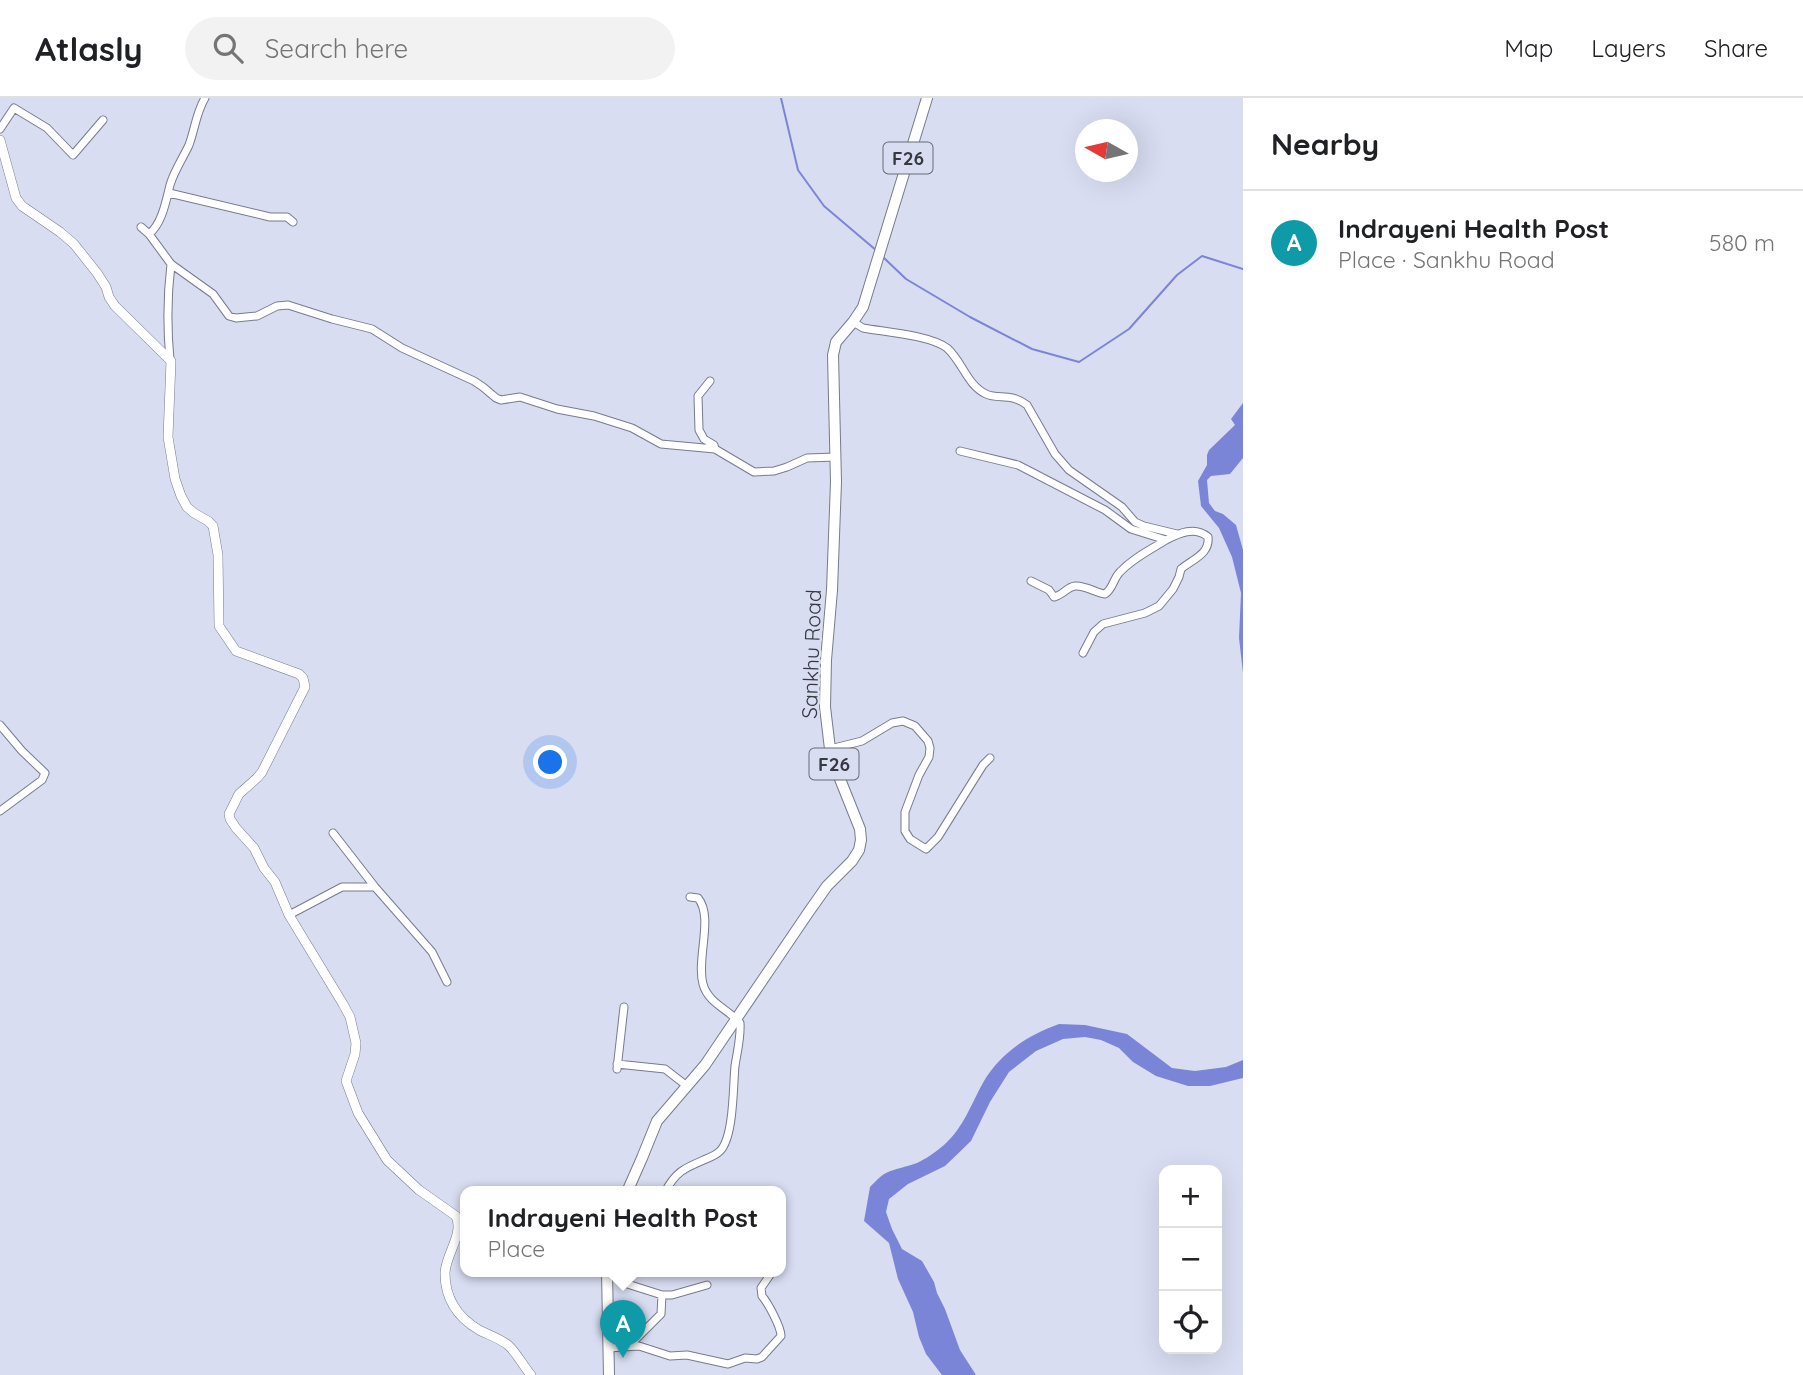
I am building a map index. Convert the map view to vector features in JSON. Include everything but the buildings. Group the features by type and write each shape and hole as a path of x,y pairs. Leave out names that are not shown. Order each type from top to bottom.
{"main road":[{"name":"Sankhu Road","path":"630,1186 657,1121 705,1065 814,904 859,850 860,829 835,769 830,748 824,689 832,590 836,457 834,347 863,307 927,98"},
{"path":"609,1277 609,1375"}],"street":[{"path":"149,234 155,230 170,185 190,143 199,107 205,98"},
{"path":"0,129 14,108 47,128 73,155 103,120"},
{"path":"0,140 16,198 22,206 74,244 97,273 115,306 170,361"},
{"path":"169,193 270,217 287,217 293,222"},
{"path":"141,227 170,264 213,294 229,316 257,316 277,306 288,305 372,329 402,348 474,381 501,400 520,397 632,428 661,443 715,449 747,469 761,473 787,467 807,458 836,457"},
{"path":"170,264 167,296 170,361 168,437 180,496 187,507 213,526 218,555 219,626 236,650 299,674 305,687 262,772 239,794 229,814 230,819 254,848 275,882 289,915 343,1003 356,1043 346,1081 358,1113 387,1160 419,1190 456,1216 459,1228 446,1264 445,1276 453,1306 469,1323 508,1345 531,1375"},
{"path":"853,322 863,328 930,340 947,348 962,365 972,383 986,394 1009,396 1027,405 1055,454 1069,470 1114,500 1135,522 1178,534"},
{"path":"710,381 698,396 699,430 701,436 714,445 715,449"},
{"path":"960,451 1018,465 1105,510 1130,529 1166,540"},
{"path":"1031,581 1049,590 1054,597 1061,596 1075,586 1105,594 1109,592 1119,573 1138,557 1166,540 1178,534 1195,531 1205,534 1209,544 1205,553 1181,569 1173,589 1159,606 1145,614 1103,624 1094,632 1083,653"},
{"path":"830,748 862,741 892,723 903,722 915,726 928,741 930,748 929,757 905,812 905,831 910,839 926,849 938,836 990,758"},
{"path":"0,725 45,773 42,780 0,811"},
{"path":"333,833 375,887 432,952 447,982"},
{"path":"289,915 342,887 375,887"},
{"path":"668,1186 679,1171 717,1153 726,1143 740,1044 740,1023 710,997 703,985 701,972 705,914 703,903 698,898 690,897"},
{"path":"624,1007 617,1066 666,1069 687,1086"},
{"path":"617,1277 621,1282 662,1295 707,1285"},
{"path":"608,1349 639,1346 670,1356 694,1356 728,1364 745,1358 762,1357 781,1336 781,1330 762,1296 761,1288 769,1277"},
{"path":"628,1346 661,1314 662,1295"}],"water":[{"path":"1243,403 1243,458 1230,474 1211,476 1207,480 1209,503 1215,511 1236,525 1243,550 1243,673 1239,638 1241,593 1232,557 1219,528 1201,506 1198,481 1207,465 1209,450 1235,425 1231,419"},
{"path":"1059,1024 1085,1025 1127,1034 1172,1068 1195,1071 1226,1067 1243,1060 1243,1078 1210,1086 1188,1086 1156,1076 1133,1062 1119,1048 1085,1037 1063,1039 1036,1051 1009,1072 990,1102 971,1141 945,1166 908,1184 889,1199 886,1212 902,1249 922,1261 934,1282 960,1350 976,1375 942,1375 926,1354 919,1337 913,1312 898,1279 889,1243 864,1221 870,1187 886,1173 917,1163 944,1145 962,1123 984,1081 999,1062 1026,1039"}],"waterway":[{"path":"781,98 798,170 824,206 877,251"},
{"path":"883,257 906,279 970,317 1032,349 1079,362 1129,329 1177,275 1202,256 1243,269"}],"place":[{"name":"Indrayeni Health Post","path":"623,1358"}]}
